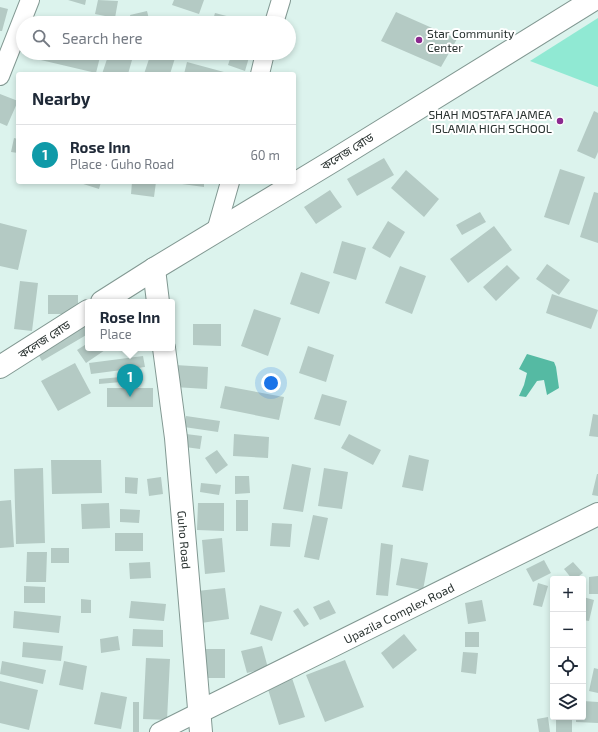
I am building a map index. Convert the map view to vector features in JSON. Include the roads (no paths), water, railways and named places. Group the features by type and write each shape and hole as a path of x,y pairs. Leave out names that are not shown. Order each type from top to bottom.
{"main road":[{"name":"কলেজ রোড","path":"296,182 593,0"},
{"name":"কলেজ রোড","path":"107,299 293,184"},
{"path":"154,269 158,299"},
{"name":"কলেজ রোড","path":"0,367 85,313"},
{"name":"Guho Road","path":"164,351 176,438 200,722"},
{"name":"Upazila Complex Road","path":"200,722 598,514"}],"street":[{"path":"24,16 30,0"},
{"path":"276,16 281,0"},
{"path":"0,76 16,35"},
{"path":"260,72 263,60"},
{"path":"216,231 229,184"},
{"path":"160,732 200,722"}],"place":[{"name":"Star Community Center","path":"419,40"},
{"name":"SHAH MOSTAFA JAMEA ISLAMIA HIGH SCHOOL","path":"560,121"},
{"name":"Rose Inn","path":"130,397"}]}
